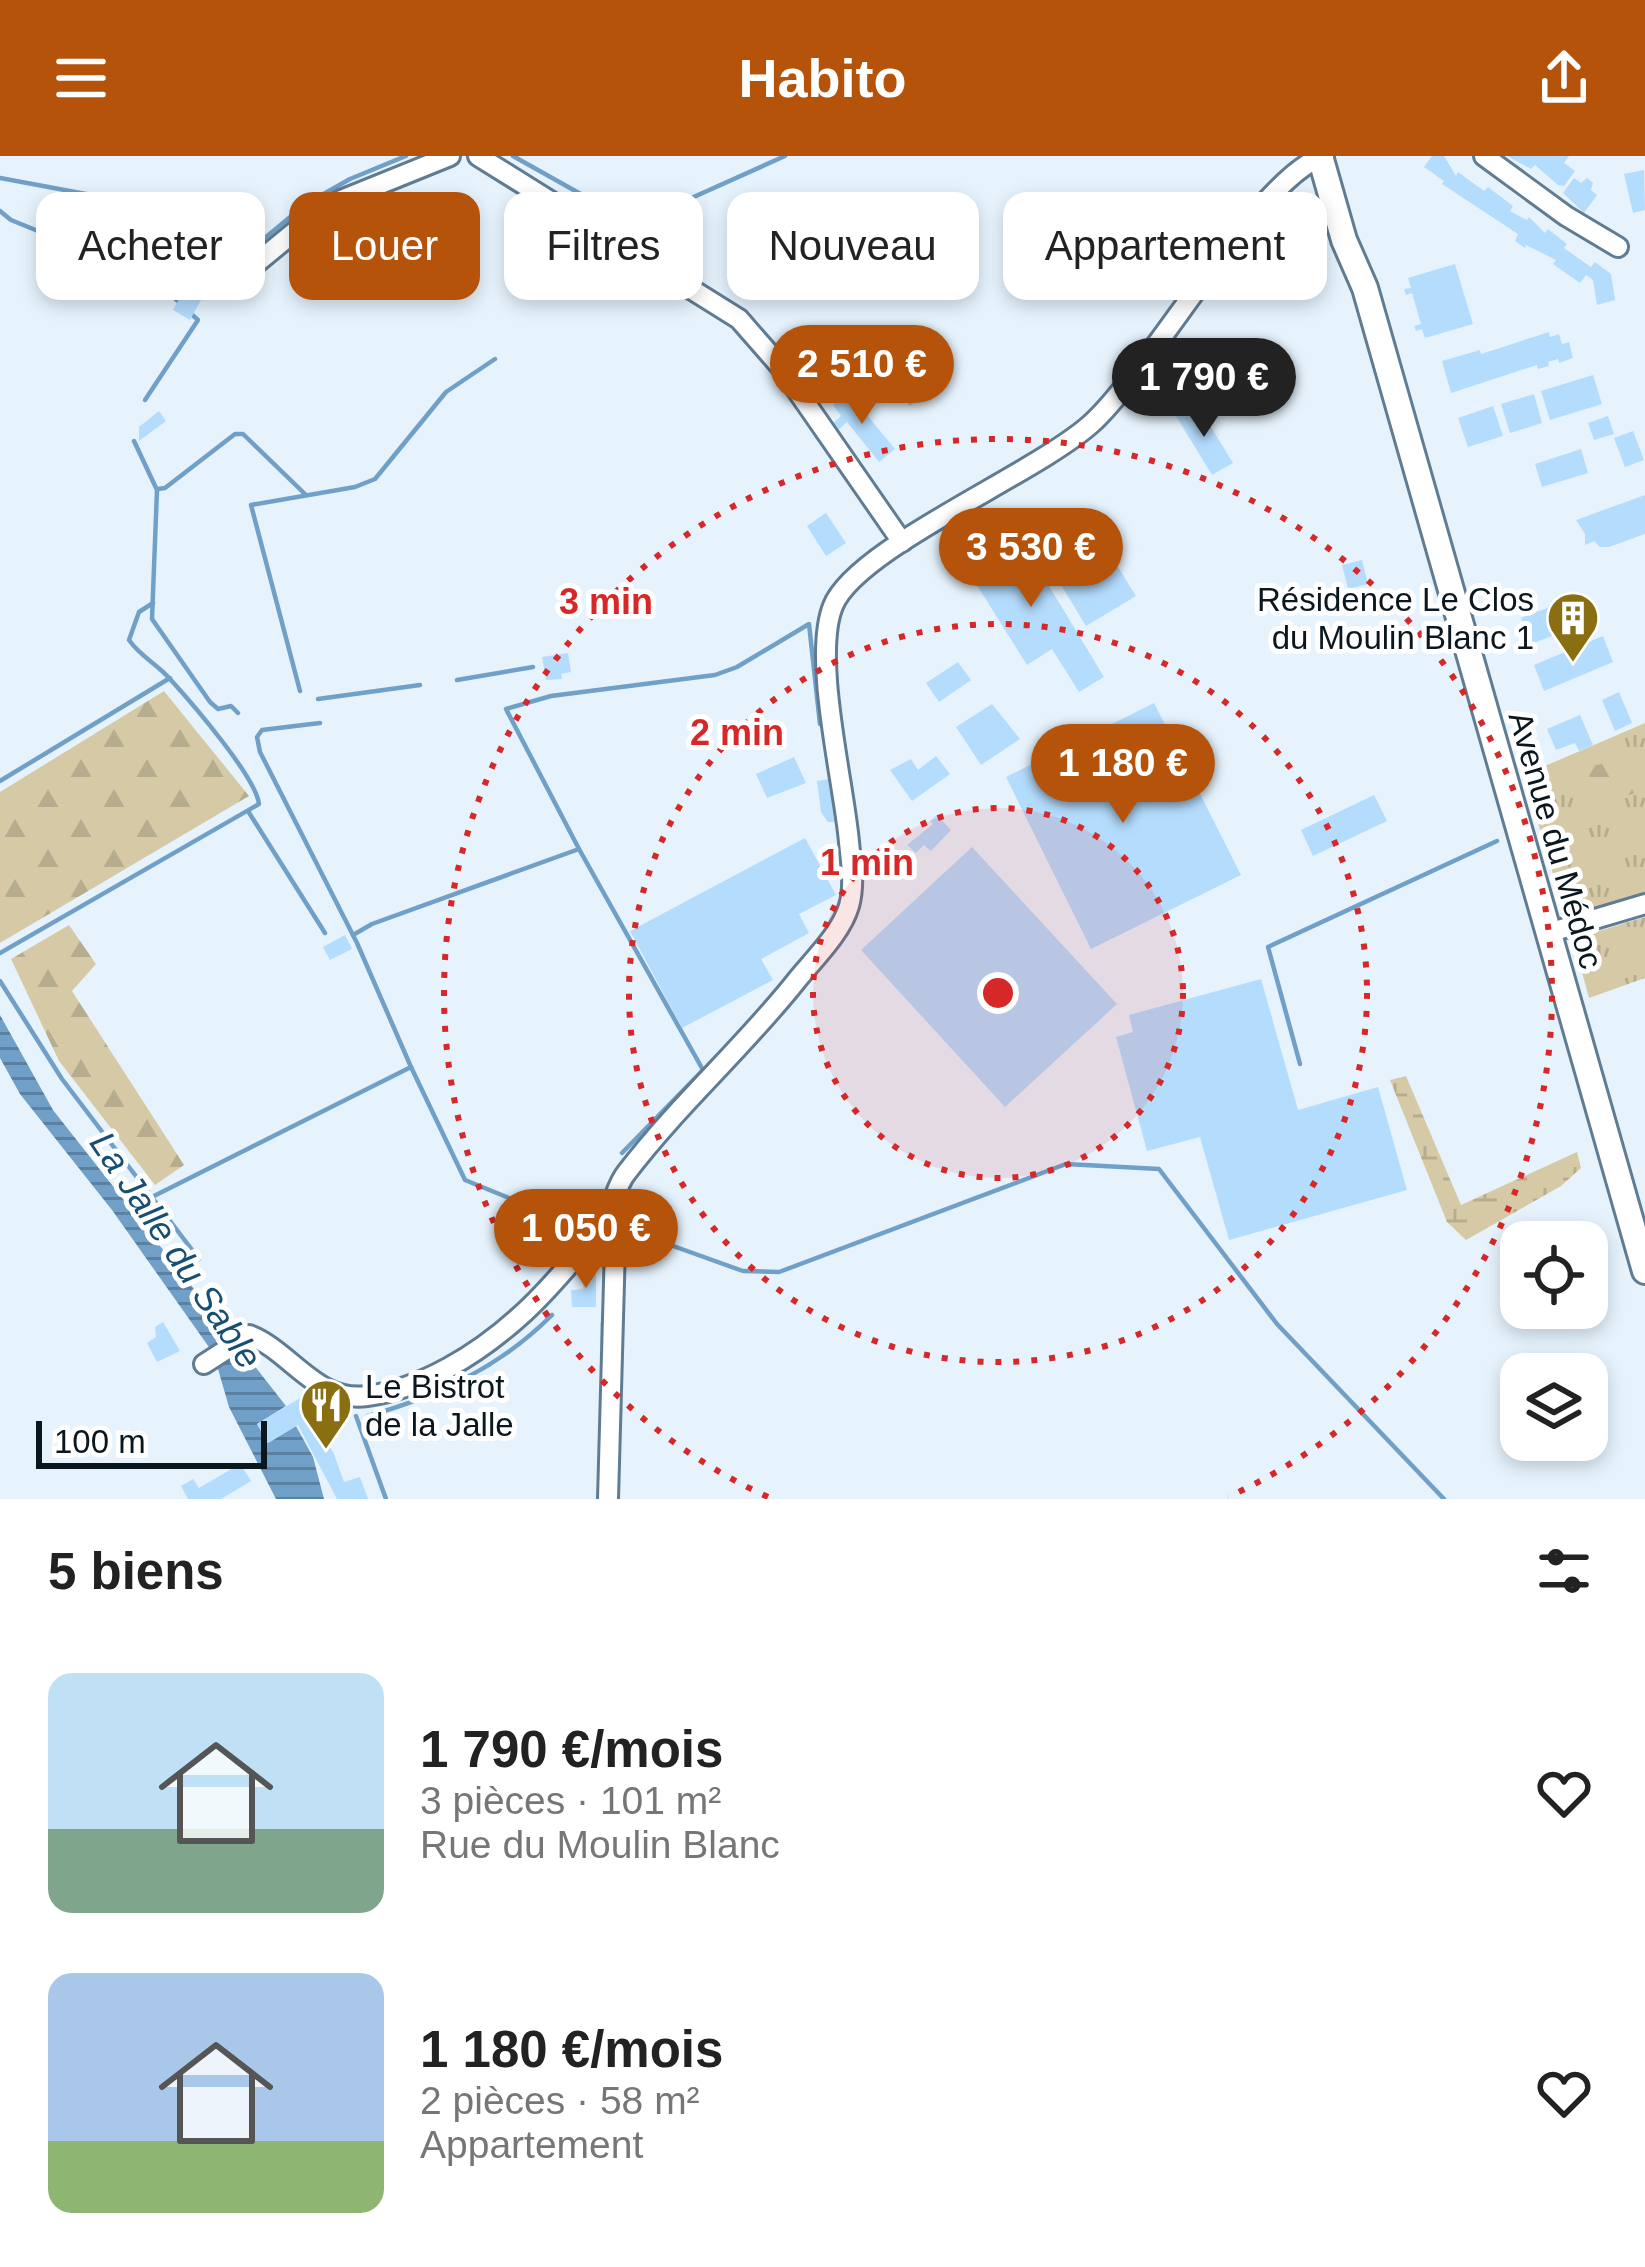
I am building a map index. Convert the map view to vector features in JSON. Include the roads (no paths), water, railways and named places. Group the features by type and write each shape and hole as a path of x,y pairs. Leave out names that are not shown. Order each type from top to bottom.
{"main road":[{"name":"Avenue du Médoc","path":"1322,156 1548,933 1639,1225 1645,1271"},
{"name":"Avenue du Médoc","path":"1335,156 1358,237 1364,288"}],"street":[{"path":"265,256 341,200 450,156"},
{"path":"478,156 739,319 780,366 902,542"},
{"path":"204,1364 249,1335 336,1394 350,1398 392,1390 465,1358 543,1294 608,1214 623,1176 734,1054 842,923 853,884 830,689 828,631 841,592 852,578 902,542 1055,452 1099,416 1127,387 1263,206 1322,156"},
{"path":"1484,156 1618,247"},
{"path":"1548,933 1645,904"},
{"path":"608,1214 614,1246 608,1499"}],"water":[{"path":"0,1015 53,1110 286,1406 257,1424 268,1443 296,1426 313,1457 324,1499 276,1499 229,1407 221,1366 211,1350 112,1210 20,1094 0,1058"}],"waterway":[{"path":"0,178 102,197 172,229 226,261 237,261 306,204 406,156"},
{"path":"513,156 627,220 649,217 785,156"},
{"path":"0,211 11,220 153,278 181,304"},
{"path":"145,400 198,320 189,312"},
{"path":"300,691 251,505 355,487 375,479 446,392 495,359"},
{"path":"158,489 235,434 243,434 306,495"},
{"path":"134,441 157,490 152,619 210,702 218,709 231,706 238,713"},
{"path":"0,953 259,804 247,776 221,740 170,679 129,640 139,612 153,603"},
{"path":"353,935 579,849 506,709 551,696 715,675 809,624 820,724"},
{"path":"457,680 533,667"},
{"path":"0,781 170,678"},
{"path":"318,699 420,685"},
{"name":"La Jalle du Sable","path":"154,1196 411,1067 357,943 260,752 257,737 262,730 320,723"},
{"path":"248,811 325,933"},
{"path":"1300,1064 1268,947 1497,841"},
{"path":"579,849 703,1070 622,1153"},
{"name":"La Jalle du Sable","path":"0,981 62,1079 199,1259"},
{"path":"411,1067 465,1180 585,1229"},
{"path":"648,1237 743,1271 779,1272 1066,1164 1159,1169 1277,1324 1444,1499"},
{"path":"368,1416 467,1378 511,1350 552,1315"},
{"path":"603,1323 603,1349"},
{"path":"356,1416 386,1499"}],"place":[{"name":"Résidence Le Clos du Moulin Blanc 1","path":"1573,664"},
{"name":"Le Bistrot de la Jalle","path":"326,1451"}]}
